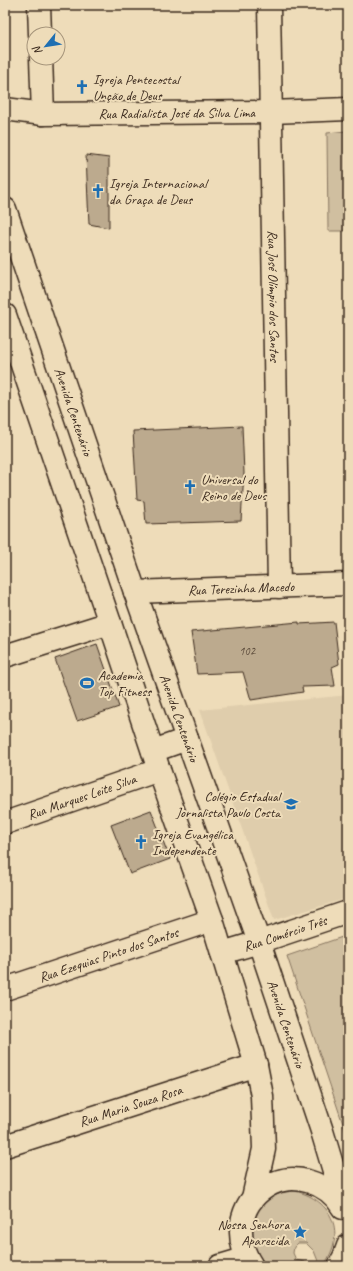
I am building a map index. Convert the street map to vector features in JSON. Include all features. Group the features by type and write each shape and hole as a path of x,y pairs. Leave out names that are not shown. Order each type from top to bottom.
{"main road":[{"path":"39,5 40,26"},
{"name":"Rua José Olímpio dos Santos","path":"269,5 279,587"},
{"path":"41,66 43,114"},
{"name":"Rua Radialista José da Silva Lima","path":"5,109 43,114 272,112 348,109"},
{"name":"Avenida Centenário","path":"5,208 135,592 259,942 322,1131 345,1213"},
{"path":"5,315 156,761 212,920 256,1065 262,1096 264,1149 253,1198 244,1214 241,1228 242,1244 249,1262 220,1266"},
{"name":"Rua Terezinha Macedo","path":"135,592 348,584"},
{"path":"5,656 110,623"},
{"name":"Rua Marques Leite Silva","path":"5,823 156,761 187,740"},
{"name":"Rua Comércio Três","path":"222,953 348,912"},
{"name":"Rua Ezequias Pinto dos Santos","path":"5,989 212,920"},
{"name":"Rua Maria Souza Rosa","path":"5,1146 256,1065"},
{"path":"253,1198 266,1187 282,1180 300,1179 317,1183 331,1193 345,1213"},
{"path":"339,1266 348,1246"}],"shaded area":[{"path":"346,131 348,231 328,231 327,133"},
{"name":"Colégio Estadual Jornalista Paulo Costa","path":"348,695 348,898 274,920 200,710"},
{"path":"348,935 348,1139 287,956"},
{"path":"295,1191 308,1195 319,1202 327,1210 335,1231 334,1242 330,1254 323,1266 320,1266 314,1251 306,1243 298,1243 294,1247 293,1253 296,1260 305,1262 307,1266 260,1266 252,1255 251,1218 270,1198"}],"building":[{"name":"Igreja Internacional da Graça de Deus","path":"86,155 109,158 109,228 89,224"},
{"name":"Universal do Reino de Deus","path":"242,426 244,473 241,521 146,524 144,501 137,500 133,431"},
{"path":"299,622 299,624 334,622 339,664 332,667 335,686 302,687 303,692 251,700 243,672 197,674 191,632"},
{"name":"Academia Top Fitness","path":"97,644 119,707 77,721 55,659"},
{"name":"Igreja Evangélica Independente","path":"151,810 170,859 130,874 111,825"}],"place":[{"name":"Igreja Pentecostal Unção de Deus","path":"82,87"},
{"name":"Igreja Internacional da Graça de Deus","path":"98,191"},
{"name":"Universal do Reino de Deus","path":"190,487"},
{"name":"Academia Top Fitness","path":"87,683"},
{"name":"Colégio Estadual Jornalista Paulo Costa","path":"291,804"},
{"name":"Igreja Evangélica Independente","path":"141,842"},
{"name":"Nossa Senhora Aparecida","path":"300,1232"}]}
